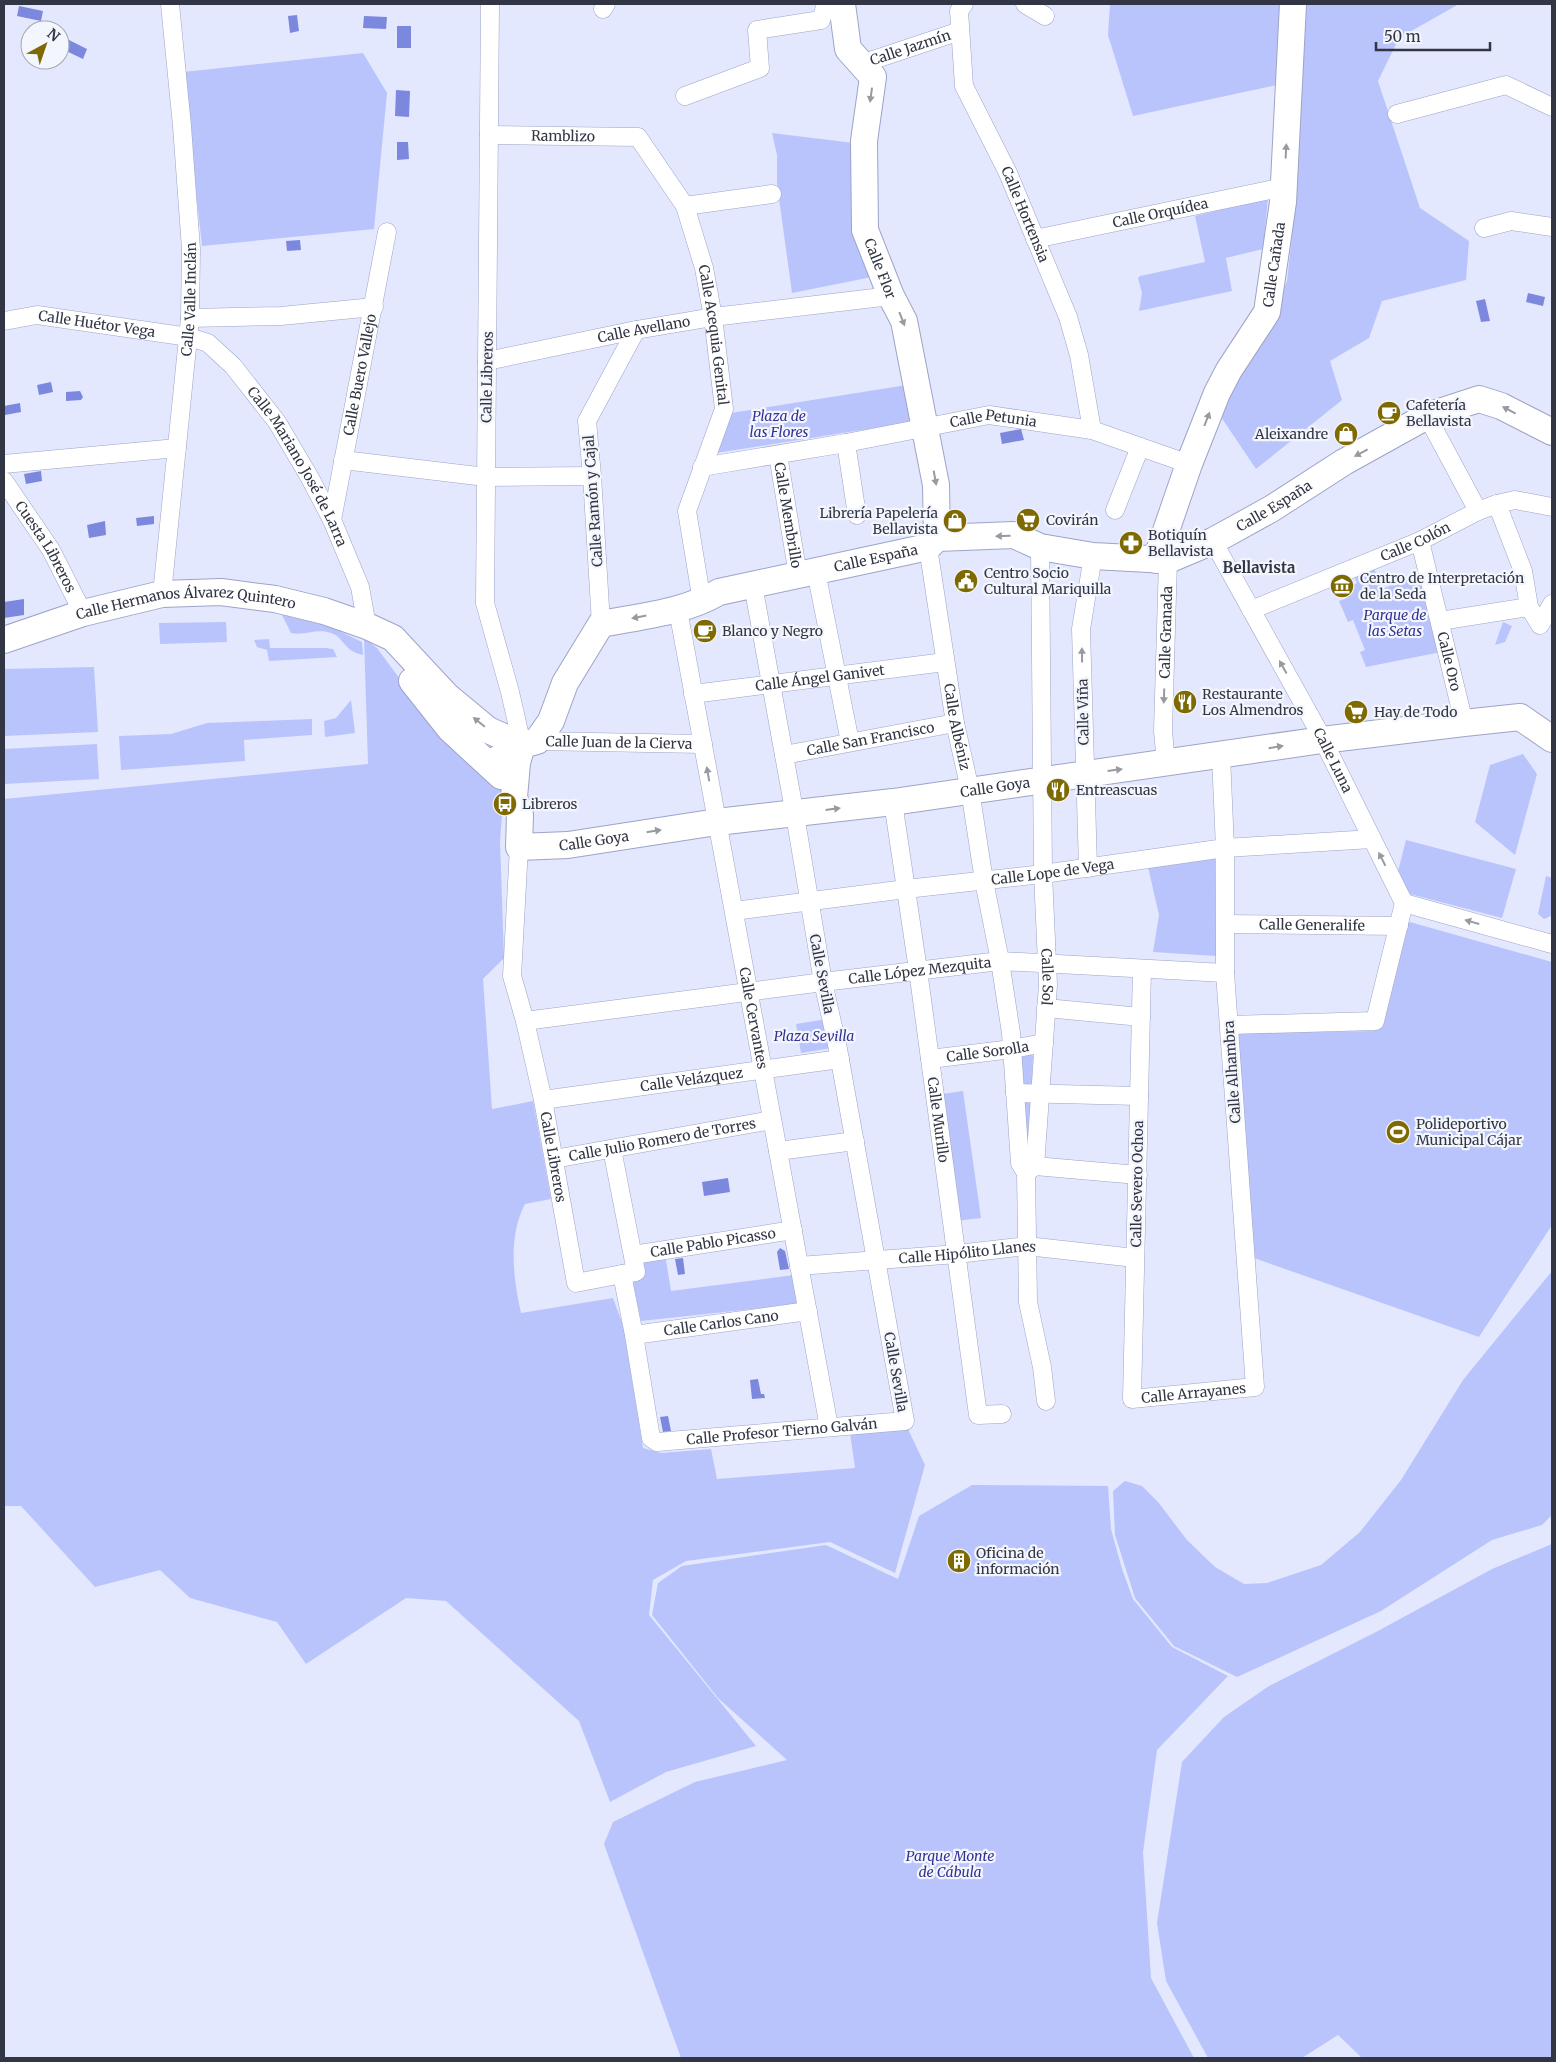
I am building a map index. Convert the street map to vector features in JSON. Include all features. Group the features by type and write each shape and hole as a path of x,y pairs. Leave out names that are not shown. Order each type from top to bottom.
{"street":[{"name":"Calle Valle Inclán","path":"162,594 189,337 191,249 182,126 170,4"},
{"name":"Calle Libreros","path":"490,4 485,603 510,692 529,743 517,763 519,847 512,976 525,1021 543,1100 576,1283 622,1274"},
{"path":"685,96 760,68 756,30 820,20 826,4"},
{"name":"Calle Flor","path":"842,4 848,49 873,76 864,141 865,230 904,321 936,485 933,543"},
{"name":"Calle Hortensia","path":"964,4 959,11 964,86 1008,173 1068,317 1080,355 1092,430"},
{"path":"1025,4 1045,16"},
{"name":"Calle Cañada","path":"1162,560 1189,464 1217,393 1233,363 1267,312 1284,187 1294,4"},
{"name":"Calle Jazmín","path":"862,64 960,31"},
{"path":"1397,114 1506,86 1552,108"},
{"name":"Ramblizo","path":"489,135 638,137"},
{"name":"Calle Acequia Genital","path":"638,137 685,206 704,268 713,317 724,409 687,511 702,602"},
{"name":"Calle Orquídea","path":"1035,239 1284,187"},
{"path":"685,206 772,194"},
{"path":"1484,228 1511,221 1552,227"},
{"name":"Calle Buero Vallejo","path":"332,520 388,232"},
{"name":"Calle Avellano","path":"487,361 636,330 713,317 892,296"},
{"path":"190,318 281,316 374,307"},
{"name":"Calle Huétor Vega","path":"4,321 37,316 189,337"},
{"name":"Calle Ramón y Cajal","path":"601,624 587,421 636,330"},
{"name":"Calle Mariano José de Larra","path":"189,337 208,343 233,366 277,422 332,520 360,588 367,626"},
{"name":"Calle España","path":"601,624 678,610 702,602 719,592 933,543 1014,535 1040,547 1093,556 1162,560 1213,541 1271,509 1348,460 1427,416 1479,399 1501,406 1552,432"},
{"name":"Calle Petunia","path":"702,467 778,455 989,415 1092,430 1189,464"},
{"path":"1427,416 1478,511"},
{"path":"846,442 858,515"},
{"path":"1115,510 1140,447"},
{"path":"4,464 178,448"},
{"name":"Calle Membrillo","path":"778,455 807,573 838,676 850,742"},
{"path":"343,460 486,477 592,476"},
{"name":"Cuesta Libreros","path":"4,481 51,550 83,613"},
{"name":"Calle Colón","path":"1251,610 1420,541 1478,511 1498,504 1514,500 1552,507"},
{"path":"1498,504 1523,571 1528,607 1540,625 1552,604"},
{"name":"Calle Luna","path":"1213,541 1322,740 1404,903"},
{"name":"Calle Oro","path":"1420,541 1464,722"},
{"name":"Calle Albéniz","path":"933,543 946,662 970,790 984,881 1000,961 1012,1049 1020,1163 1031,1170"},
{"name":"Calle Sol","path":"1040,547 1043,874 1047,963 1041,1092 1031,1170 1027,1246 1028,1302 1042,1367 1046,1401"},
{"name":"Calle Viña","path":"1088,868 1081,629 1093,556"},
{"name":"Calle Granada","path":"1162,560 1166,764"},
{"name":"Calle Sevilla","path":"753,585 795,813 808,901 840,1059 905,1421"},
{"name":"Calle Hermanos Álvarez Quintero","path":"4,640 83,613 162,594 221,592 275,599 324,611 367,626 393,638 447,696 488,730 529,743"},
{"path":"1440,622 1528,607"},
{"name":"Calle Cervantes","path":"678,610 829,1427"},
{"path":"489,764 529,743 551,721 565,683 601,624"},
{"path":"367,626 450,729 501,776 517,806"},
{"name":"Calle Ángel Ganivet","path":"694,694 946,662"},
{"name":"Calle Goya","path":"519,847 568,845 717,822 893,802 1322,740 1464,722 1520,717 1552,739"},
{"name":"Calle San Francisco","path":"784,755 956,723"},
{"name":"Calle Juan de la Cierva","path":"529,743 703,744"},
{"name":"Calle Alhambra","path":"1221,756 1225,848 1226,924 1224,973 1230,1025 1255,1387"},
{"name":"Calle Murillo","path":"893,802 918,970 978,1415 1002,1414"},
{"name":"Calle Lope de Vega","path":"734,911 906,888 1043,874 1225,848 1372,838"},
{"path":"1230,1025 1375,1021 1404,903 1552,944"},
{"name":"Calle Generalife","path":"1226,924 1399,926"},
{"name":"Calle López Mezquita","path":"525,1021 1000,961 1224,973"},
{"name":"Calle Severo Ochoa","path":"1132,1398 1142,969"},
{"path":"1046,1008 1141,1017"},
{"name":"Calle Sorolla","path":"930,1059 1044,1043"},
{"name":"Calle Velázquez","path":"543,1100 840,1059"},
{"path":"1015,1093 1041,1092 1139,1096"},
{"name":"Calle Julio Romero de Torres","path":"554,1160 772,1120"},
{"path":"778,1151 855,1141"},
{"path":"612,1149 636,1272 622,1274 634,1335"},
{"path":"1031,1170 1138,1175"},
{"name":"Calle Pablo Picasso","path":"633,1254 793,1230"},
{"name":"Calle Hipólito Llanes","path":"799,1266 956,1254 1027,1246 1135,1258"},
{"name":"Calle Carlos Cano","path":"634,1335 808,1311"},
{"name":"Calle Profesor Tierno Galván","path":"634,1335 651,1438 657,1442 905,1421"},
{"name":"Calle Arrayanes","path":"1132,1398 1255,1387"}],"green space":[{"path":"1110,4 1283,4 1277,85 1133,116 1108,35"},
{"path":"1305,4 1459,4 1399,38 1378,81 1420,208 1469,241 1466,280 1382,301 1369,338 1330,361 1342,400 1256,469 1217,411 1254,357 1287,281 1297,190"},
{"path":"363,53 387,93 374,229 202,246 183,72"},
{"path":"772,133 854,143 877,276 792,293 777,184 777,155"},
{"path":"1268,198 1263,249 1226,258 1232,291 1139,311 1142,293 1138,278 1140,276 1205,262 1195,216"},
{"name":"Plaza de las Flores","path":"913,384 919,421 716,453 731,413"},
{"name":"Parque de las Setas","path":"1372,563 1382,589 1422,573 1441,652 1366,667 1360,652 1365,650 1353,620 1348,622 1339,601 1347,598 1343,589 1357,583 1352,572"},
{"path":"282,615 329,626 362,642 363,655 352,651 337,636 331,633 321,631 301,634 291,633"},
{"path":"226,622 227,642 160,644 159,623"},
{"path":"1503,622 1512,626 1505,642 1495,645"},
{"path":"364,638 377,648 437,729 504,790 500,841 504,958 483,979 492,1109 533,1101 551,1199 525,1204 516,1230 514,1272 521,1313 613,1298 623,1325 643,1448 661,1453 711,1449 717,1479 855,1468 850,1433 907,1427 925,1465 895,1573 830,1542 686,1561 653,1580 649,1615 756,1746 666,1772 610,1802 579,1721 446,1601 406,1598 306,1664 277,1622 190,1598 160,1570 95,1587 21,1506 4,1506 4,799 368,764"},
{"path":"269,639 270,648 326,648 333,649 337,657 269,661 267,650 257,647 254,640"},
{"path":"94,667 98,732 4,736 4,669"},
{"path":"351,700 355,733 325,737 324,721 336,718"},
{"path":"312,719 312,735 244,740 245,761 121,770 119,736 171,734 207,723"},
{"path":"97,744 99,779 4,784 4,749"},
{"path":"1523,754 1537,774 1515,855 1475,822 1490,765"},
{"path":"1406,840 1516,869 1502,918 1406,893 1397,875"},
{"path":"1215,854 1216,956 1153,952 1159,915 1148,867"},
{"path":"1546,876 1552,878 1551,916 1544,919 1538,914"},
{"name":"Polideportivo Municipal Cájar","path":"1410,922 1552,962 1552,1225 1479,1337 1251,1257 1237,1038 1240,1033 1374,1031 1379,1024 1403,929"},
{"name":"Plaza Sevilla","path":"827,1019 832,1048 801,1053 796,1024"},
{"path":"1021,1054 1033,1056 1032,1083 1025,1086 1022,1083"},
{"path":"963,1091 981,1218 956,1221 942,1094"},
{"path":"1022,1100 1030,1100 1030,1155 1025,1156"},
{"path":"665,1254 671,1291 794,1275 799,1304 641,1321 633,1283 641,1275 641,1258"},
{"path":"1552,1271 1552,1515 1542,1525 1492,1540 1381,1611 1237,1677 1174,1646 1135,1598 1115,1535 1113,1491 1125,1481 1142,1486 1158,1502 1187,1540 1215,1567 1244,1584 1267,1583 1321,1565 1360,1532 1401,1480 1463,1380"},
{"name":"Parque Monte de Cábula","path":"972,1485 1108,1486 1111,1529 1133,1599 1172,1647 1228,1676 1157,1750 1143,1852 1151,1978 1194,2058 681,2058 604,1844 613,1822 695,1782 787,1760 718,1698 652,1615 658,1583 682,1566 826,1545 898,1579 919,1516"},
{"path":"1552,1544 1552,2058 1362,2058 1338,2035 1302,2058 1208,2058 1166,1981 1157,1923 1182,1762 1224,1717 1269,1686 1376,1632 1492,1569"}],"shaded area":[{"path":"19,6 43,11 41,20 17,16"},
{"path":"297,15 299,31 290,33 288,16"},
{"path":"364,16 387,17 386,29 363,28"},
{"path":"397,26 411,26 411,48 397,48"},
{"path":"70,40 87,49 83,59 70,53"},
{"path":"396,90 410,91 409,117 395,116"},
{"path":"397,142 408,142 409,159 397,160"},
{"path":"300,240 301,250 287,251 286,241"},
{"path":"1528,293 1545,297 1543,306 1526,302"},
{"path":"1485,299 1490,321 1481,322 1476,301"},
{"path":"51,382 53,392 39,395 37,385"},
{"path":"80,391 83,397 81,400 66,401 66,392"},
{"path":"20,403 21,412 5,415 4,406"},
{"path":"1021,429 1024,440 1002,444 1000,433"},
{"path":"41,471 42,481 26,484 24,474"},
{"path":"154,516 154,524 137,526 136,518"},
{"path":"105,521 106,535 89,538 87,525"},
{"path":"24,599 24,615 4,618 4,602"},
{"path":"728,1178 730,1192 704,1196 702,1182"},
{"path":"780,1248 785,1251 789,1269 780,1270 777,1252"},
{"path":"683,1258 685,1274 678,1275 675,1259"},
{"path":"758,1379 761,1394 764,1394 765,1398 752,1399 750,1380"},
{"path":"668,1416 671,1431 663,1432 660,1417"}],"place":[{"name":"Cafetería Bellavista","path":"1389,413"},
{"name":"Aleixandre","path":"1346,434"},
{"name":"Covirán","path":"1028,520"},
{"name":"Librería Papelería Bellavista","path":"955,521"},
{"name":"Botiquín Bellavista","path":"1131,543"},
{"name":"Centro Socio Cultural Mariquilla","path":"966,581"},
{"name":"Centro de Interpretación de la Seda","path":"1342,586"},
{"name":"Blanco y Negro","path":"705,631"},
{"name":"Restaurante Los Almendros","path":"1185,702"},
{"name":"Hay de Todo","path":"1356,712"},
{"name":"Entreascuas","path":"1058,790"},
{"name":"Libreros","path":"505,804"},
{"name":"Polideportivo Municipal Cájar","path":"1398,1132"},
{"name":"Oficina de información","path":"959,1561"}],"district":[{"name":"Bellavista","path":"1259,568"}]}
